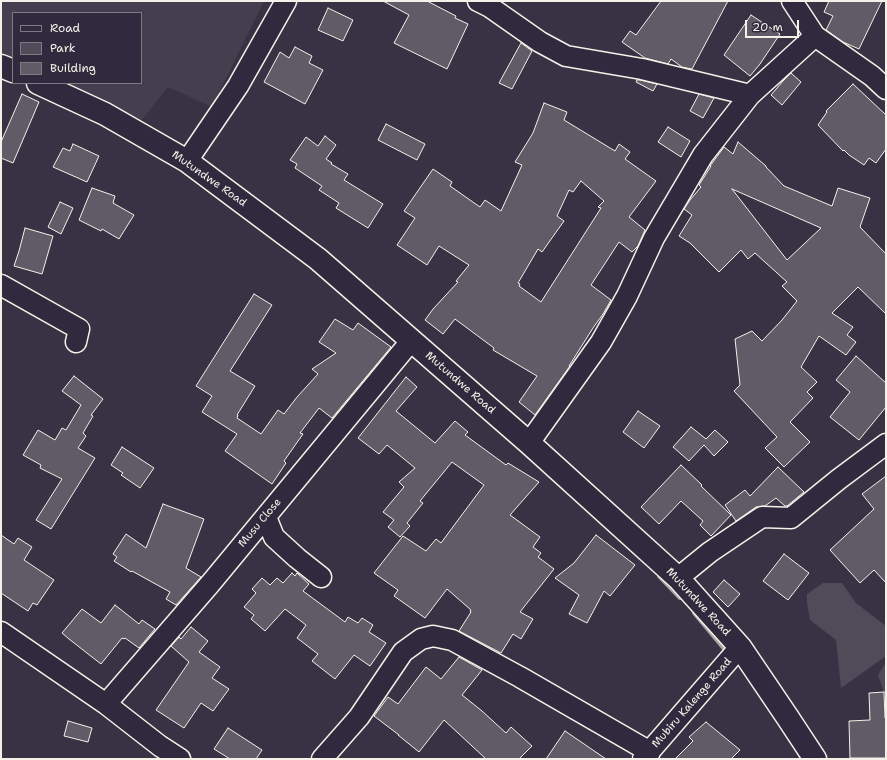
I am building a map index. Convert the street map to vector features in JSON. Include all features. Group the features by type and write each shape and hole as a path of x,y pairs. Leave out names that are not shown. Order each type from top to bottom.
{"main road":[{"path":"1,66 12,71"},
{"name":"Mutundwe Road","path":"40,84 105,114 187,161 318,259 529,443 678,578 740,647 815,759"}],"street":[{"path":"187,161 238,86 286,1"},
{"path":"478,1 490,7 540,42 566,56 642,69 750,95"},
{"path":"792,1 815,36 872,76 886,89"},
{"path":"529,443 601,342 627,296 654,238 703,155 750,95 815,36"},
{"path":"1,285 79,329 76,342"},
{"name":"Musu Close","path":"106,704 266,517 411,341"},
{"path":"678,578 710,552 762,517 791,518 886,444"},
{"path":"266,517 274,537 321,577"},
{"path":"1,632 106,704 160,746 180,759"},
{"path":"322,759 359,717 403,652 421,639 433,636 452,640 520,677 647,755"},
{"name":"Mubiru Kalenge Road","path":"647,755 740,647"}],"shaded area":[{"path":"1,1 264,1 212,107 168,87 141,121 60,84 142,84 142,12 12,12 12,62 1,57"}],"green space":[{"path":"823,583 842,583 856,603 886,626 886,656 841,688 836,640 810,620 807,603 807,594"},
{"path":"886,662 886,698 878,675"}],"building":[{"path":"383,1 427,1 468,24 447,69 394,43 409,15"},
{"path":"661,1 728,1 692,69 682,67 671,59 668,64 645,58 622,42 630,31 636,35"},
{"path":"829,1 882,1 859,49 843,42 826,30 833,16 824,12"},
{"path":"328,8 353,20 343,41 318,30"},
{"path":"751,15 780,34 750,76 724,55"},
{"path":"521,43 532,51 512,89 499,83"},
{"path":"295,47 312,56 309,63 323,70 305,104 264,82 280,52 289,58"},
{"path":"791,73 801,82 782,105 771,95"},
{"path":"637,80 657,84 653,91 636,82"},
{"path":"853,84 886,115 886,149 876,163 869,158 864,165 844,150 843,151 818,125 827,112 826,111"},
{"path":"22,94 39,102 13,163 1,158 1,142"},
{"path":"699,94 714,98 703,118 690,111"},
{"path":"544,103 567,112 564,120 615,151 619,144 630,152 625,159 656,181 629,217 645,230 638,246 632,252 619,242 591,285 611,300 570,366 535,415 519,402 537,376 493,350 494,348 455,319 443,334 425,320 458,282 456,281 469,265 439,246 427,265 397,245 415,218 404,211 433,169 452,182 450,186 480,207 485,200 501,211 522,165 515,162 533,133","holes":["581,181 604,201 598,207 601,208 541,302 519,286 520,284 518,283 538,249 542,252 564,221 557,216 569,190 573,192"]},
{"path":"386,124 425,144 417,160 378,140"},
{"path":"668,127 690,141 681,157 658,142"},
{"path":"325,136 336,145 326,159 332,163 331,164 348,174 344,180 383,204 368,228 336,208 339,203 319,190 322,186 295,168 297,164 290,160 306,137 318,146"},
{"path":"738,142 766,166 784,186 832,206 838,188 870,198 860,227 886,254 886,314 858,287 832,313 853,327 847,335 856,342 846,355 819,336 801,367 817,382 807,392 813,398 790,422 810,442 784,467 765,448 777,437 734,391 740,385 735,339 752,331 762,341 782,320 797,301 782,286 787,282 755,253 748,259 741,250 719,272 690,243 679,236 692,215 684,209 701,187 699,185 710,166 724,147 733,154","holes":["732,189 821,228 787,260"]},
{"path":"73,144 99,156 87,182 53,167 63,148 70,151"},
{"path":"92,188 115,196 113,203 134,215 119,239 102,229 101,231 79,220"},
{"path":"60,202 73,208 61,234 48,227"},
{"path":"25,228 53,236 42,274 14,266"},
{"path":"254,294 272,305 230,371 255,386 237,415 237,418 261,434 278,410 284,414 318,374 312,369 336,353 319,342 335,319 353,330 358,323 391,347 332,418 319,408 300,433 303,434 284,461 286,463 272,484 225,451 237,434 202,412 212,396 196,386"},
{"path":"856,356 886,383 886,407 859,440 830,417 850,392 836,380"},
{"path":"74,376 103,399 91,415 93,416 83,433 86,436 78,448 95,458 51,529 36,520 62,479 40,468 41,465 23,455 38,430 55,440 62,428 66,430 81,405 62,391"},
{"path":"406,377 417,387 396,411 435,443 455,421 468,432 465,435 506,465 508,463 539,482 510,515 540,537 533,547 541,553 538,557 554,569 520,612 533,619 521,639 513,634 501,653 459,631 471,610 447,589 425,618 394,596 398,590 374,573 403,536 426,551 436,539 441,543 484,485 452,462 420,501 423,503 407,523 410,526 400,537 388,527 394,520 383,512 404,487 399,482 415,468 387,445 379,454 358,438"},
{"path":"638,411 660,426 644,448 623,432"},
{"path":"691,427 706,439 715,430 728,442 714,456 704,445 689,461 673,447"},
{"path":"122,447 154,468 140,488 121,475 123,473 111,465"},
{"path":"681,465 731,515 711,536 700,525 703,521 681,501 659,524 641,507"},
{"path":"778,467 804,492 787,506 776,498 765,506 756,507 736,521 725,505 745,490 750,496"},
{"path":"886,476 886,583 874,570 860,583 830,550 874,509 862,494"},
{"path":"163,504 204,519 186,568 201,577 176,605 166,599 170,592 132,571 131,572 114,561 117,557 113,554 126,534 146,548"},
{"path":"1,535 14,544 18,538 32,547 24,560 54,580 37,605 33,603 28,611 1,593"},
{"path":"596,535 635,565 610,596 604,591 587,623 569,614 579,595 555,578 574,563"},
{"path":"784,554 809,573 788,600 763,581"},
{"path":"292,573 295,576 297,573 309,584 303,591 345,622 348,617 358,623 362,618 373,625 369,632 386,643 370,666 354,655 335,679 312,661 318,654 297,638 306,625 285,609 265,631 251,619 254,615 244,607 256,593 252,589 262,578 270,585 277,578 283,583"},
{"path":"724,580 740,594 728,607 713,592"},
{"path":"115,605 139,624 142,620 155,629 139,648 125,638 122,638 101,664 62,633 82,609 101,623"},
{"path":"191,627 208,641 199,652 220,667 212,678 229,689 213,711 201,703 184,728 156,710 189,662 171,646 179,637 181,639"},
{"path":"459,657 482,670 462,695 506,733 511,727 532,746 519,759 486,759 444,720 419,752 374,716 388,697 398,704 426,667 441,679"},
{"path":"884,692 886,718 886,758 850,758 849,721 870,720 869,693"},
{"path":"68,721 92,728 88,742 64,736"},
{"path":"706,722 740,750 731,759 675,759 693,741 689,737"},
{"path":"228,728 262,750 256,759 230,759 214,749"},
{"path":"565,731 606,759 546,759"}],"waterway":[{"path":"660,576 680,597"},
{"path":"695,613 726,650 723,654"}]}
